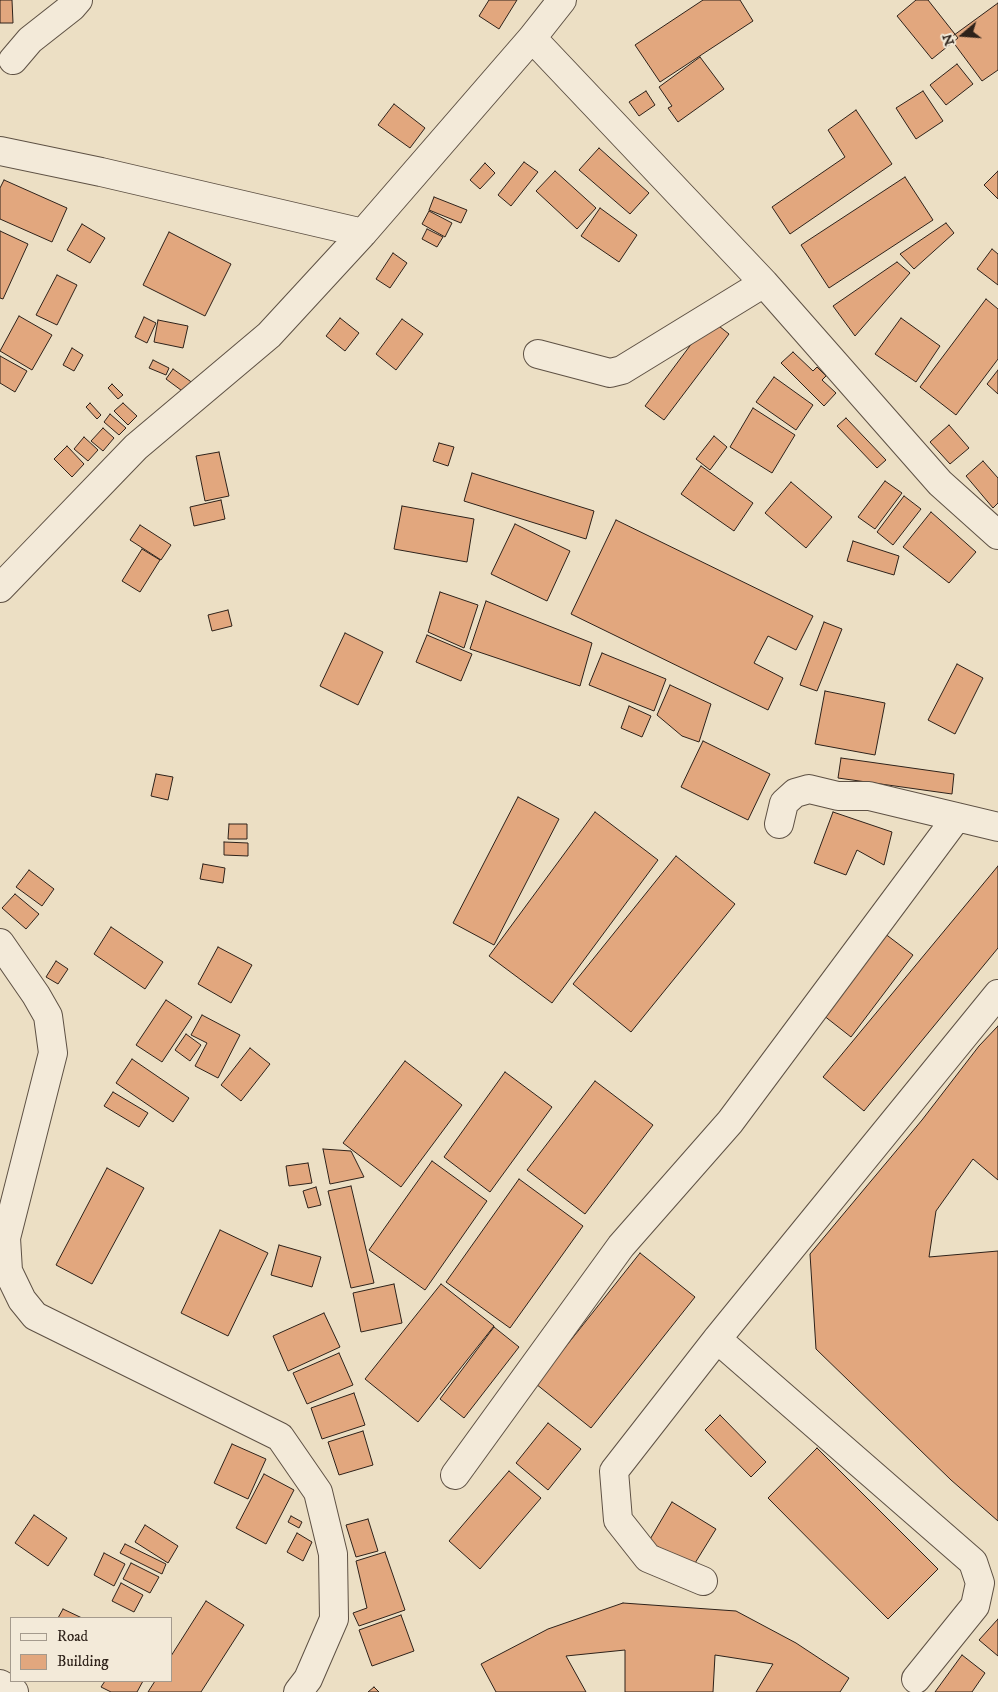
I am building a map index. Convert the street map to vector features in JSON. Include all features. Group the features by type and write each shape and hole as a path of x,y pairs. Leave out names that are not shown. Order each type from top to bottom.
{"street":[{"path":"13,60 30,40 72,7 78,0"},
{"path":"0,588 136,448 269,335 363,233 532,38 562,0"},
{"path":"532,38 764,283 940,483 998,535"},
{"path":"0,151 101,172 363,233"},
{"path":"538,354 610,373 622,370 764,283"},
{"path":"779,824 784,803 795,793 809,789 838,796 869,796 998,827"},
{"path":"455,1475 622,1246 730,1122 957,817"},
{"path":"0,943 36,995 48,1016 53,1053 6,1238 8,1271 22,1300 35,1316 280,1437 308,1476 318,1492 334,1554 334,1619 308,1679 298,1692"},
{"path":"703,1582 648,1558 618,1520 614,1471 717,1339 998,994"},
{"path":"717,1339 973,1562 980,1584 975,1606 916,1679"},
{"path":"0,1684 14,1692"}],"building":[{"path":"0,0 12,0 13,23 0,23"},
{"path":"489,0 517,0 499,29 479,16"},
{"path":"703,0 740,0 753,21 660,82 635,45"},
{"path":"916,0 928,0 958,38 932,59 897,16"},
{"path":"998,3 998,70 982,81 950,38"},
{"path":"700,57 724,89 678,122 668,108 672,106 659,87"},
{"path":"957,64 973,84 946,105 930,85"},
{"path":"646,91 655,105 639,116 629,102"},
{"path":"923,91 943,121 916,139 896,108"},
{"path":"394,104 425,128 410,148 378,125"},
{"path":"856,110 892,164 790,234 772,207 845,157 828,130"},
{"path":"599,148 649,193 630,214 579,170"},
{"path":"524,162 538,172 511,206 498,195"},
{"path":"485,163 495,173 480,189 470,180"},
{"path":"555,171 596,208 577,229 536,191"},
{"path":"998,171 998,199 984,185"},
{"path":"905,177 933,220 829,288 801,245"},
{"path":"4,180 67,208 52,242 0,219 0,188"},
{"path":"434,197 467,210 461,223 429,210"},
{"path":"600,208 637,235 619,262 581,236"},
{"path":"429,211 452,223 445,237 422,224"},
{"path":"946,223 954,233 914,269 900,254"},
{"path":"82,224 105,238 90,263 67,250"},
{"path":"427,229 443,237 437,247 422,239"},
{"path":"0,231 28,244 3,299 0,298"},
{"path":"169,232 231,264 205,316 143,285"},
{"path":"992,249 998,254 998,285 977,269"},
{"path":"393,253 407,263 390,288 376,279"},
{"path":"897,262 910,273 855,336 833,306"},
{"path":"57,275 77,285 57,325 36,315"},
{"path":"986,299 998,309 998,359 956,415 920,387"},
{"path":"19,316 52,335 32,370 0,351"},
{"path":"144,317 156,323 147,343 135,337"},
{"path":"340,318 359,333 345,351 326,336"},
{"path":"901,318 940,346 916,382 875,354"},
{"path":"402,319 423,334 396,370 376,354"},
{"path":"710,319 729,334 664,420 645,406"},
{"path":"158,320 188,326 183,348 154,342"},
{"path":"72,348 83,355 74,371 63,365"},
{"path":"793,352 813,371 817,367 826,376 822,380 836,393 824,406 781,363"},
{"path":"0,356 27,371 15,392 0,383"},
{"path":"153,360 169,368 166,375 149,368"},
{"path":"173,369 197,386 189,396 166,379"},
{"path":"998,370 998,394 987,384"},
{"path":"774,377 813,405 796,430 756,402"},
{"path":"112,384 123,395 118,399 108,388"},
{"path":"90,403 101,415 97,419 86,407"},
{"path":"123,403 137,416 128,425 114,411"},
{"path":"753,408 795,435 772,473 730,447"},
{"path":"110,414 126,428 119,435 104,422"},
{"path":"846,418 886,460 877,468 837,426"},
{"path":"949,425 969,448 950,464 930,442"},
{"path":"103,428 114,438 103,451 91,441"},
{"path":"714,436 727,447 710,470 696,459"},
{"path":"84,437 98,450 88,461 74,449"},
{"path":"439,443 454,447 448,466 433,461"},
{"path":"67,446 84,464 72,477 54,459"},
{"path":"219,452 229,496 205,501 196,456"},
{"path":"983,461 998,478 998,503 993,508 966,476"},
{"path":"701,466 753,503 734,531 681,494"},
{"path":"472,473 594,511 586,539 464,501"},
{"path":"885,481 902,493 875,529 858,517"},
{"path":"791,482 832,517 806,548 765,513"},
{"path":"904,496 921,509 893,545 877,532"},
{"path":"221,500 225,519 194,526 190,507"},
{"path":"402,506 474,519 467,562 394,549"},
{"path":"931,512 976,552 949,583 903,547"},
{"path":"616,520 813,616 796,650 768,636 754,663 783,678 768,710 571,614"},
{"path":"515,524 570,551 547,601 491,574"},
{"path":"140,525 171,545 161,560 130,540"},
{"path":"853,541 899,556 894,575 847,561"},
{"path":"142,549 160,560 140,592 122,581"},
{"path":"440,592 478,605 464,648 428,632"},
{"path":"486,601 592,643 580,686 470,649"},
{"path":"228,610 232,626 212,631 208,615"},
{"path":"824,622 842,629 817,691 800,685"},
{"path":"345,633 383,652 358,705 320,686"},
{"path":"427,635 472,654 461,681 416,662"},
{"path":"602,653 666,679 654,711 589,685"},
{"path":"957,664 983,678 955,734 928,720"},
{"path":"670,685 711,704 699,742 682,736 657,715"},
{"path":"825,691 885,703 875,755 815,744"},
{"path":"629,706 651,716 642,737 621,728"},
{"path":"703,741 770,774 748,820 681,787"},
{"path":"841,758 954,774 952,794 838,778"},
{"path":"156,774 173,777 168,800 151,796"},
{"path":"518,797 559,819 494,945 453,923"},
{"path":"595,812 658,860 552,1003 489,956"},
{"path":"833,812 892,832 884,865 857,850 846,875 814,863"},
{"path":"229,824 247,824 247,839 228,839"},
{"path":"224,842 248,843 248,856 224,855"},
{"path":"676,856 735,904 631,1032 573,984"},
{"path":"203,864 225,868 223,883 200,879"},
{"path":"998,866 998,948 864,1111 823,1077"},
{"path":"29,870 54,889 42,906 16,887"},
{"path":"15,894 39,914 26,929 2,908"},
{"path":"111,927 163,962 145,989 94,954"},
{"path":"884,933 913,955 851,1037 823,1015"},
{"path":"218,947 252,965 231,1003 198,984"},
{"path":"56,961 68,969 58,984 46,977"},
{"path":"166,1000 192,1017 162,1062 136,1045"},
{"path":"202,1015 240,1035 218,1078 195,1066 207,1043 191,1035"},
{"path":"998,1026 998,1180 973,1159 936,1211 929,1257 998,1251 998,1521 951,1480 816,1349 810,1254 922,1120 979,1046"},
{"path":"186,1034 201,1045 190,1061 175,1050"},
{"path":"250,1048 270,1064 241,1101 221,1085"},
{"path":"132,1059 189,1098 173,1122 116,1083"},
{"path":"405,1061 462,1105 401,1187 343,1143"},
{"path":"505,1072 552,1107 490,1192 444,1157"},
{"path":"595,1081 653,1125 585,1214 527,1170"},
{"path":"113,1092 148,1113 139,1127 104,1106"},
{"path":"323,1149 351,1151 364,1177 330,1184"},
{"path":"432,1161 487,1201 425,1290 369,1250"},
{"path":"308,1163 312,1183 289,1186 286,1166"},
{"path":"107,1168 144,1188 92,1284 56,1265"},
{"path":"519,1179 583,1226 510,1328 446,1282"},
{"path":"351,1186 374,1283 351,1288 328,1191"},
{"path":"316,1187 321,1205 308,1208 303,1191"},
{"path":"220,1230 268,1253 228,1336 181,1313"},
{"path":"279,1245 321,1257 312,1287 271,1275"},
{"path":"640,1253 695,1297 591,1428 536,1384"},
{"path":"394,1284 402,1323 361,1332 353,1293"},
{"path":"441,1284 494,1326 418,1422 365,1379"},
{"path":"324,1313 340,1347 288,1371 273,1336"},
{"path":"494,1327 519,1347 464,1418 440,1399"},
{"path":"339,1353 353,1385 307,1404 293,1373"},
{"path":"354,1393 365,1425 322,1439 311,1408"},
{"path":"720,1415 766,1462 751,1477 705,1430"},
{"path":"548,1423 581,1449 548,1490 516,1463"},
{"path":"363,1431 373,1465 339,1475 328,1442"},
{"path":"232,1444 266,1459 248,1499 214,1483"},
{"path":"817,1448 938,1569 888,1619 768,1498"},
{"path":"509,1471 541,1498 480,1569 449,1541"},
{"path":"264,1474 294,1490 266,1544 236,1528"},
{"path":"672,1502 716,1529 692,1568 649,1541"},
{"path":"34,1515 67,1538 48,1566 15,1543"},
{"path":"291,1516 302,1522 299,1528 288,1522"},
{"path":"368,1519 378,1551 356,1557 346,1525"},
{"path":"145,1525 178,1546 168,1563 135,1542"},
{"path":"297,1533 312,1542 303,1561 287,1552"},
{"path":"125,1544 166,1564 162,1574 120,1553"},
{"path":"385,1552 405,1610 359,1626 353,1613 367,1608 356,1561"},
{"path":"104,1553 125,1564 114,1586 94,1575"},
{"path":"131,1563 159,1577 150,1593 123,1579"},
{"path":"121,1583 143,1595 134,1612 112,1601"},
{"path":"206,1601 244,1625 201,1692 148,1692 154,1682 172,1682 172,1654"},
{"path":"623,1603 736,1611 796,1643 849,1678 840,1692 756,1692 773,1664 715,1655 713,1692 625,1692 625,1650 566,1656 586,1692 496,1692 481,1664 548,1629"},
{"path":"63,1609 80,1617 59,1617"},
{"path":"401,1615 414,1651 372,1666 359,1630"},
{"path":"998,1619 998,1656 979,1640"},
{"path":"962,1655 985,1673 972,1692 935,1692"},
{"path":"104,1682 142,1682 137,1692 111,1692 101,1687"},
{"path":"374,1687 379,1692 368,1692"}]}
